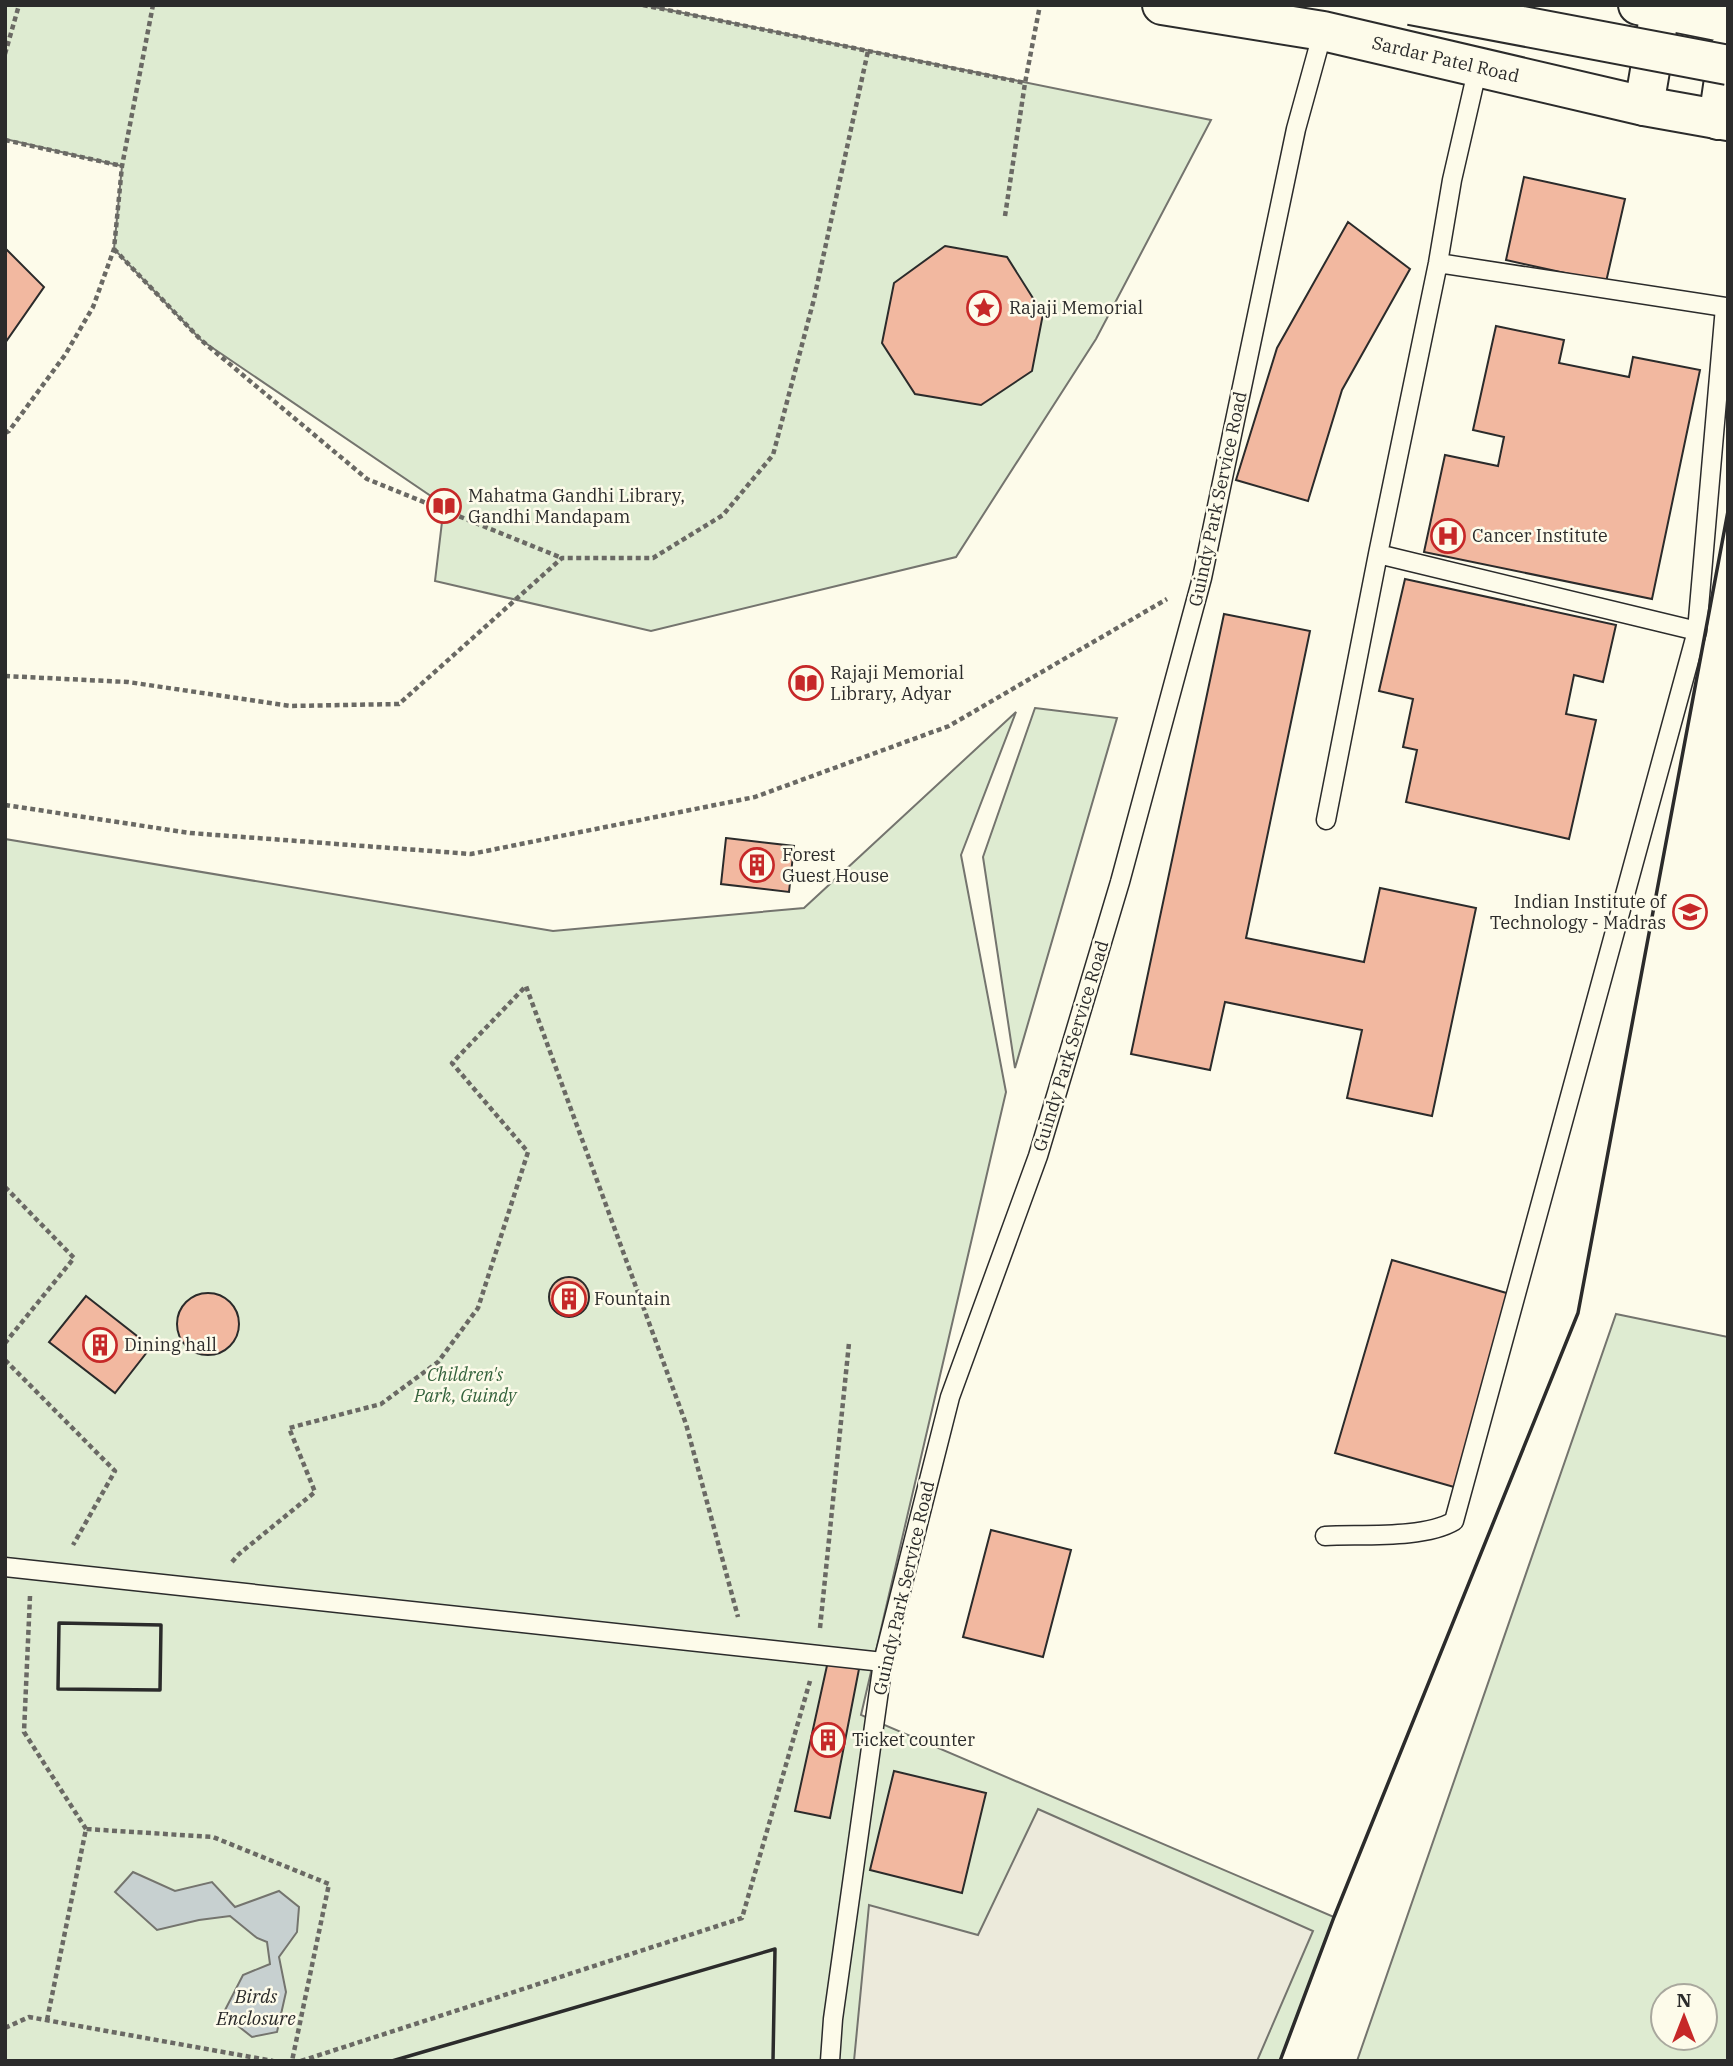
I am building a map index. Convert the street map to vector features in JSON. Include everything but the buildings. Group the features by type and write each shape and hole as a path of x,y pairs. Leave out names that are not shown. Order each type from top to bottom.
{"main road":[{"name":"Sardar Patel Road","path":"1161,5 1323,31 1644,106 1723,120"},
{"path":"1411,5 1728,65"},
{"path":"1644,106 1653,7 1728,23"},
{"path":"1723,120 1728,52"}],"lane":[{"name":"Guindy Park Service Road","path":"830,2061 833,2019 883,1662 950,1397 1038,1156 1120,882 1202,578 1296,129 1323,31"},
{"path":"1326,820 1438,263 1452,180 1478,67"},
{"path":"1325,1536 1401,1533 1443,1527 1454,1521 1697,631 1725,307 1438,263"},
{"path":"1378,554 1697,631"},
{"path":"5,1567 883,1662"}],"path":[{"path":"5,54 19,5"},
{"path":"5,433 65,355 93,307 114,249 122,166 153,5"},
{"path":"643,5 1025,83"},
{"path":"1005,216 1040,5"},
{"path":"114,249 201,340 367,478 562,558 653,558 723,515 774,455 814,299 868,51"},
{"path":"5,140 122,166"},
{"path":"5,676 128,682 290,706 400,704 562,558"},
{"path":"5,805 190,833 471,854 755,797 949,726 1202,578"},
{"path":"208,1589 239,1553 315,1492 289,1428 381,1404 438,1362 478,1308 528,1152 452,1063 526,986 686,1424 746,1647"},
{"path":"5,1187 74,1258 5,1343"},
{"path":"301,2061 742,1918 817,1656 849,1343"},
{"path":"5,1360 115,1471 58,1573"},
{"path":"31,1570 24,1732 86,1829 47,2020"},
{"path":"86,1829 213,1838 329,1884 292,2061"},
{"path":"5,2028 29,2017 273,2061"}],"green space":[{"path":"5,5 644,5 1211,120 1096,339 956,557 651,631 435,581 444,505 201,340 114,249 122,166 5,139"},
{"path":"1035,708 1117,718 1015,1068 983,857"},
{"name":"Children's Park, Guindy","path":"1016,712 961,855 1006,1092 861,1715 1334,1917 1280,2061 5,2061 5,839 553,931 804,908"},
{"name":"Indian Institute of Technology - Madras","path":"1616,1314 1728,1337 1728,2061 1357,2061"}],"shaded area":[{"path":"1038,1809 1313,1931 1257,2061 854,2061 869,1905 978,1935"}],"water":[{"name":"Birds Enclosure","path":"133,1872 175,1891 212,1882 235,1907 279,1891 299,1907 297,1932 279,1957 286,1992 277,2032 252,2037 223,2014 243,1975 270,1964 267,1942 257,1938 230,1916 157,1930 115,1892"}],"wall":[{"path":"1280,2061 1334,1917 1578,1313 1728,511"},
{"path":"59,1623 161,1625 160,1690 58,1689 59,1623"},
{"path":"392,2061 775,1949 773,2061"}],"place":[{"name":"Rajaji Memorial","path":"984,308"},
{"name":"Mahatma Gandhi Library, Gandhi Mandapam","path":"444,506"},
{"name":"Cancer Institute","path":"1448,536"},
{"name":"Rajaji Memorial Library, Adyar","path":"806,683"},
{"name":"Forest Guest House","path":"757,865"},
{"name":"Indian Institute of Technology - Madras","path":"1690,912"},
{"name":"Fountain","path":"569,1299"},
{"name":"Dining hall","path":"100,1345"},
{"name":"Ticket counter","path":"828,1740"}]}
